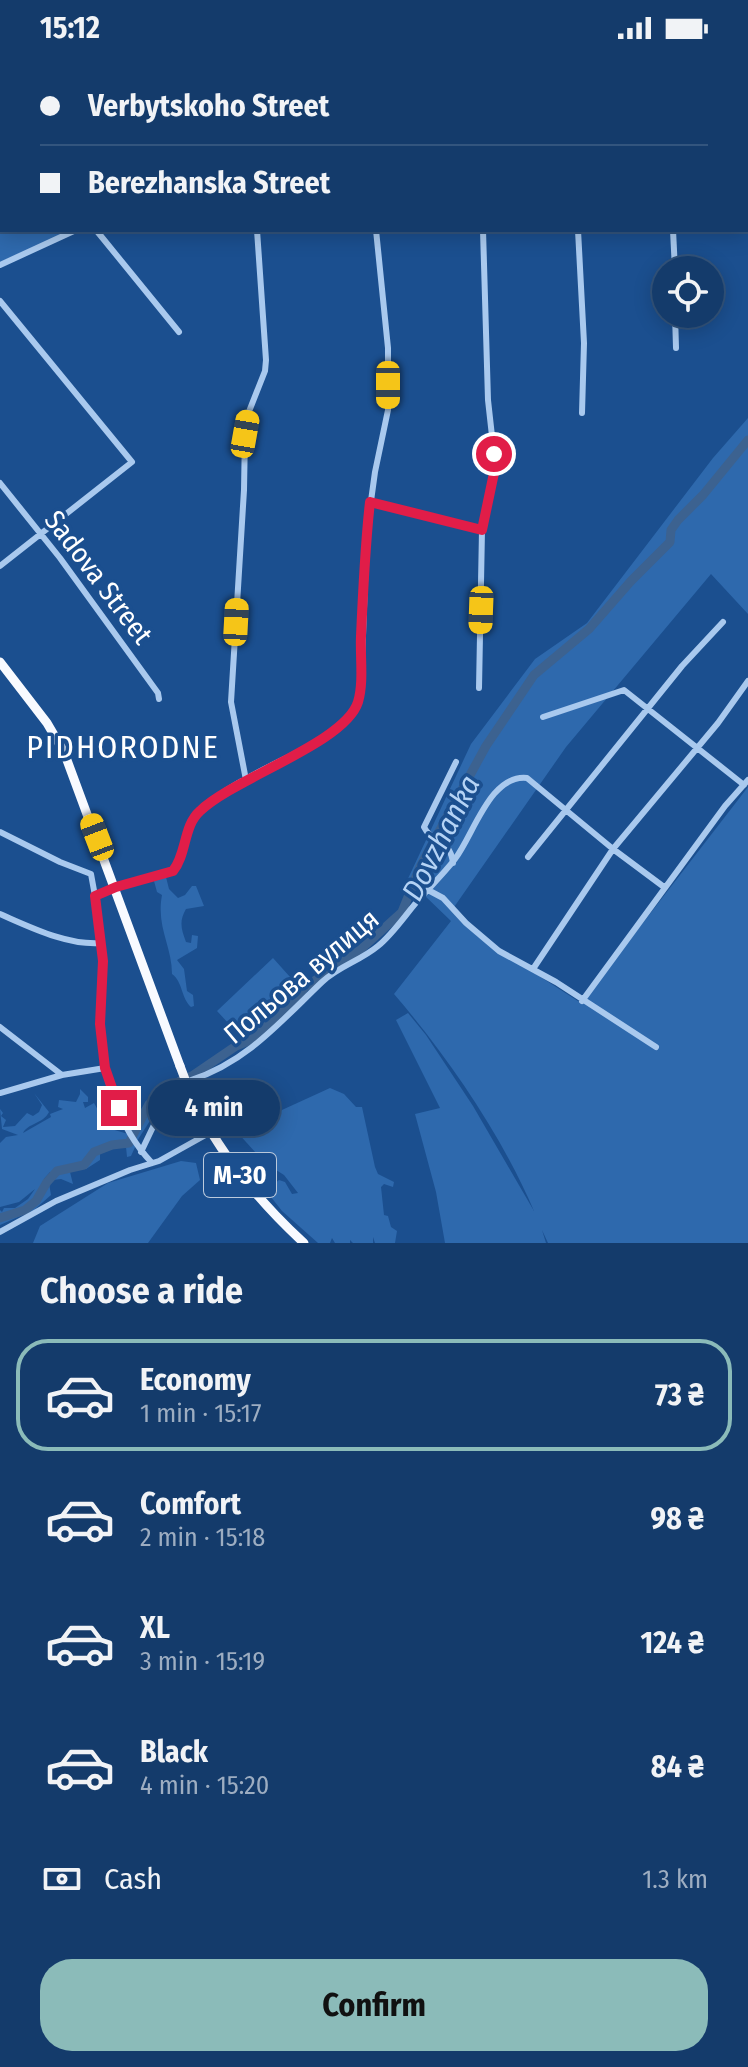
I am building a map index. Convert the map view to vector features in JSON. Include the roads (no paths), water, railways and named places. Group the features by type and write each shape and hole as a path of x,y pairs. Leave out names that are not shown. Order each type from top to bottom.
{"highway":[{"name":"М-30","path":"0,662 47,723 64,752 191,1095 211,1132 254,1194 304,1243"}],"street":[{"path":"0,265 72,232"},
{"path":"98,232 179,332"},
{"path":"246,780 231,702 245,434 248,414 265,371 266,360 257,232"},
{"path":"95,896 173,871 179,862 192,820 199,811 246,780 337,729 350,718 358,704 370,502 388,410 388,348 376,232"},
{"path":"479,688 482,530 494,473 488,400 483,232"},
{"path":"578,232 584,343 582,413"},
{"path":"673,232 674,256"},
{"path":"0,301 132,462 0,566"},
{"path":"675,328 676,348"},
{"name":"Sadova Street","path":"0,483 89,598 158,693 159,699"},
{"path":"370,502 482,530"},
{"path":"528,857 682,666 723,622"},
{"path":"533,969 613,849 718,723 748,681"},
{"path":"543,717 617,690 628,692 696,747 746,782 664,887 582,1001"},
{"path":"453,863 448,847 428,834 424,827 456,762"},
{"name":"Польова вулиця","path":"191,1080 230,1064 256,1045 334,972 378,946 453,863 489,800 507,781 517,777 527,778 664,887"},
{"path":"0,843 2,834 91,874 102,943 100,1024 105,1068 133,1137 152,1163"},
{"path":"428,890 443,898 484,940 656,1047"},
{"path":"0,914 60,937 90,944 102,943"},
{"path":"0,1027 62,1075"},
{"path":"0,1093 62,1075 105,1068"},
{"path":"141,1152 163,1106 182,1085"},
{"path":"0,1232 56,1201 152,1163 211,1132"}],"waterway":[{"name":"Dovzhanka","path":"0,1218 25,1210 36,1201 57,1171 84,1165 94,1152 129,1143 149,1104 180,1081 251,1040 299,997 304,988 360,950 402,912 420,867 486,746 534,675 589,629 670,542 671,530 678,520 748,440"}],"district":[{"name":"PIDHORODNE","path":"123,747"}]}
